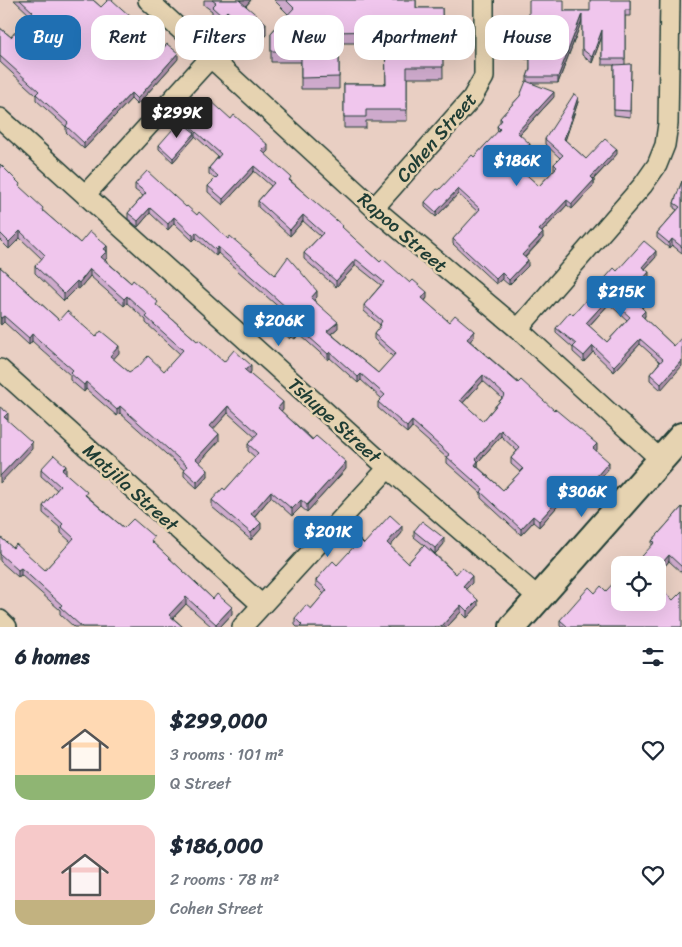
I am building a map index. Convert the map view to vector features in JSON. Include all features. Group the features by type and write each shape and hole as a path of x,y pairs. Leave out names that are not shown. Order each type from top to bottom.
{"street":[{"name":"Rapoo Street","path":"148,0 175,24"},
{"name":"Cohen Street","path":"374,208 472,98 479,87 484,77 484,0"},
{"path":"518,329 643,185 657,165 665,145 668,124 670,0"},
{"path":"85,195 208,60"},
{"name":"Rapoo Street","path":"214,60 374,208 518,329 661,460"},
{"name":"Tshupe Street","path":"0,118 388,468 539,598"},
{"name":"Matjila Street","path":"0,369 262,605"},
{"path":"513,627 682,436"},
{"path":"242,627 388,468"},
{"path":"0,620 7,627"}],"building":[{"path":"20,0 93,0 101,7 108,0 112,0 129,15 91,15 91,60 165,60 165,46 167,44 175,51 175,56 137,99 131,93 84,143 66,126 68,123 36,94 39,91 0,56 0,28 11,37 15,32 15,60 81,60 81,15 30,15 33,12"},
{"path":"212,0 241,0 257,15 231,15 227,11 221,15 212,7 216,3"},
{"path":"286,0 416,0 416,8 442,8 442,15 354,15 354,32 344,32 344,15 288,15 294,8"},
{"path":"529,0 564,0 564,11 590,11 590,0 630,0 630,10 625,10 625,59 602,59 602,30 592,57 582,49 582,14 569,48 569,15 529,15"},
{"path":"274,30 274,51 271,51 271,33"},
{"path":"301,60 339,60 339,77 301,78"},
{"path":"386,60 443,60 443,67 407,67 407,110 366,110 366,117 344,117 344,84 386,84"},
{"path":"530,60 564,60 558,77 527,77 530,69"},
{"path":"631,64 630,111 614,110 614,65"},
{"path":"526,81 554,92 517,132 530,144 522,151 529,158 519,168 539,186 557,167 554,164 563,155 545,139 574,94 578,97 564,139 586,159 605,139 617,149 591,177 594,180 572,204 567,200 539,230 543,233 522,255 528,260 509,280 502,273 496,279 453,239 480,209 458,189 436,212 425,202 472,155 474,157 500,129 497,126 502,120 500,118 520,96"},
{"path":"210,100 231,119 234,115 268,145 262,151 291,177 289,180 343,226 380,262 383,259 410,283 413,280 427,292 422,298 449,322 455,315 474,331 467,339 518,383 521,380 554,410 597,444 593,448 609,462 583,492 573,484 539,521 533,516 521,529 481,492 483,489 447,457 450,455 412,421 407,427 378,402 385,395 361,374 358,377 299,328 295,333 292,331 290,333 276,321 287,308 218,247 216,250 196,232 193,235 174,217 168,224 150,208 138,221 128,213 146,193 135,184 147,171 186,207 197,215 199,212 228,239 230,236 275,275 288,257 317,291 311,298 338,322 327,331 378,373 396,353 374,334 382,321 364,305 384,282 357,260 336,281 304,253 323,233 303,215 290,230 258,201 274,183 254,166 223,199 208,186 218,176 209,168 221,154 188,125","holes":["483,375 505,395 483,421 460,400","501,430 520,448 511,458 523,469 503,490 475,465 478,461 476,459"]},
{"path":"180,121 195,133 173,158 159,145"},
{"path":"0,164 20,184 19,186 43,208 42,210 80,243 90,231 107,246 104,249 107,251 101,257 131,283 133,280 158,302 156,305 197,341 199,340 224,362 234,350 251,365 245,370 283,402 278,408 312,440 316,436 346,462 307,505 301,500 292,509 271,491 251,514 261,523 251,533 212,500 223,488 225,490 258,453 248,444 258,433 228,406 210,426 219,434 196,459 208,470 197,482 184,470 187,466 120,406 117,410 86,382 84,385 70,373 73,370 32,334 29,338 4,316 0,317 0,267 59,320 67,311 96,337 101,331 119,346 110,356 129,372 139,366 148,356 164,371 183,350 146,317 148,315 127,296 124,299 90,269 79,283 77,281 64,294 35,266 45,255 20,231 9,242 0,233"},
{"path":"682,181 682,247 672,239 669,243 657,233 680,207 674,203"},
{"path":"644,241 656,251 642,267 649,272 642,280 653,290 639,305 645,311 641,315 674,346 682,337 682,360 661,384 650,374 663,359 640,339 614,366 593,346 584,356 573,347 576,344 556,328 570,312 573,315 614,268 617,271","holes":["609,298 630,317 607,342 586,323"]},
{"path":"0,407 8,413 4,417 32,442 0,476"},
{"path":"54,455 66,466 62,470 87,492 85,495 124,528 133,519 154,537 151,541 213,599 217,594 232,607 216,624 186,597 169,615 183,627 82,627 60,607 62,605 21,568 18,570 0,554 0,537 13,548 16,544 45,570 74,538 61,526 63,524 43,506 60,486 41,469"},
{"path":"682,507 682,567 669,555 666,559 666,556 642,556 655,542 652,541"},
{"path":"390,515 402,526 387,543 408,563 424,545 456,574 462,567 472,576 463,586 478,600 467,611 461,605 441,627 300,627 302,625 295,618 306,605 311,609 327,590 316,580 333,561 337,565 360,540 364,544"},
{"path":"422,521 444,538 435,548 414,531"},
{"path":"601,586 606,591 611,586 611,611 666,611 666,593 673,600 682,591 682,627 568,627 560,620 589,587 595,593"}]}
